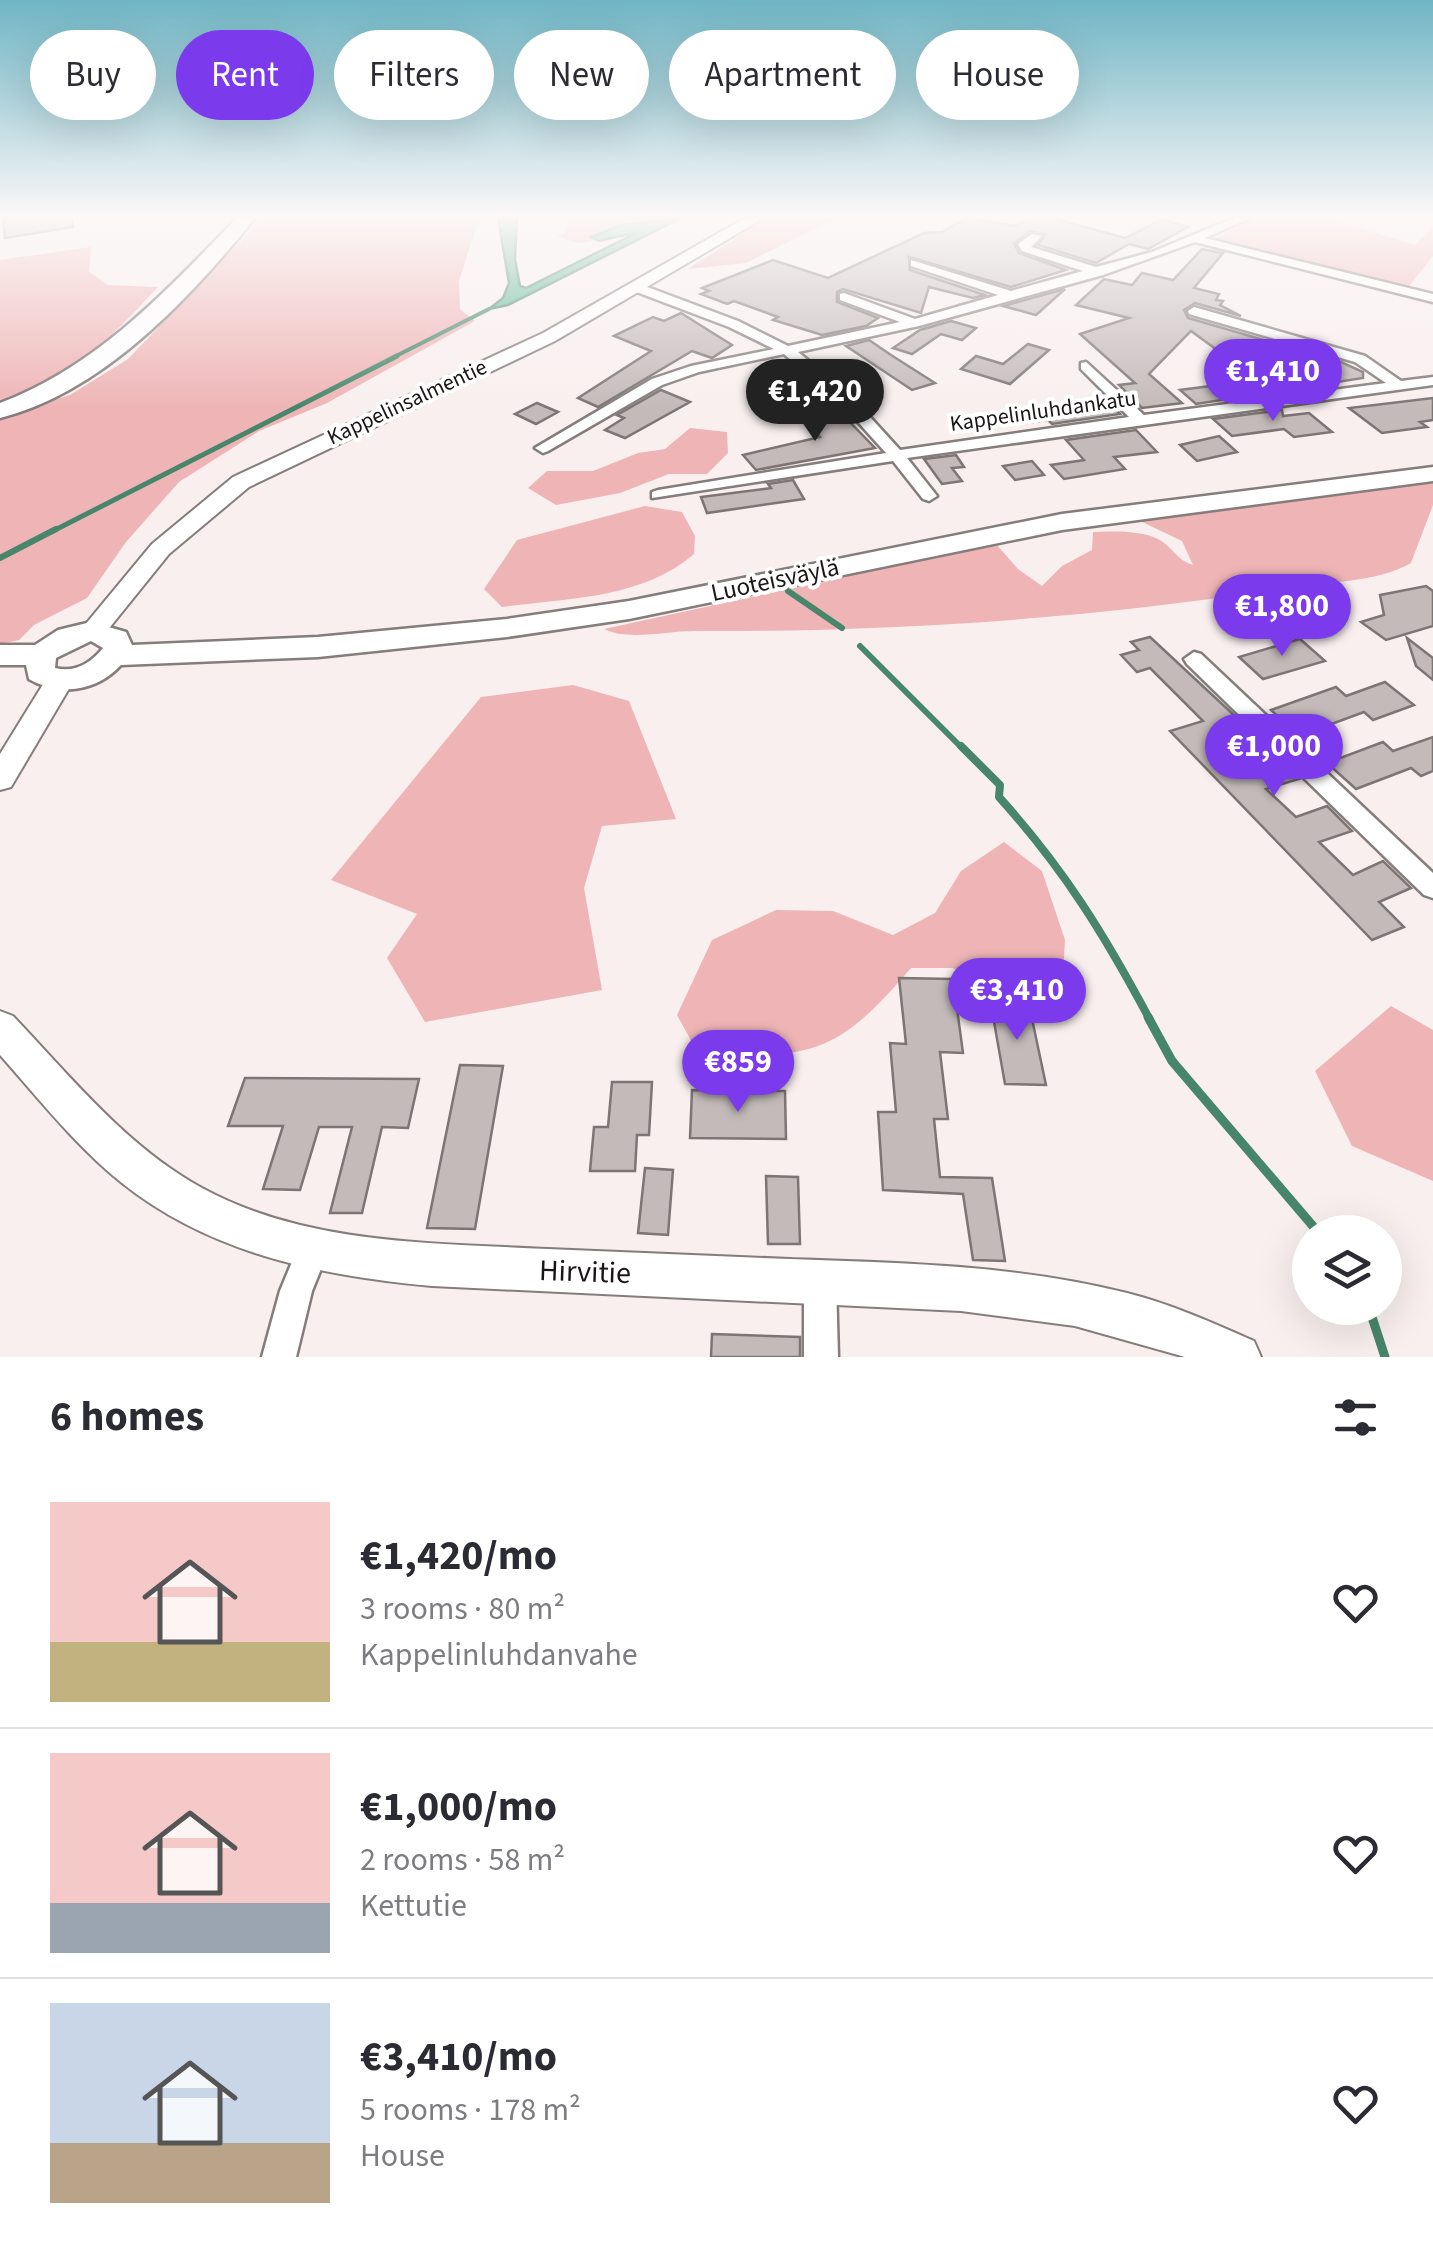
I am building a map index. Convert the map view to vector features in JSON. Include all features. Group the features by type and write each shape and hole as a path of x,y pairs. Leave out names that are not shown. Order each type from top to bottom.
{"main road":[{"path":"0,411 57,389 119,349 185,281"},
{"name":"Luoteisväylä","path":"114,656 318,648 507,628 629,610 1062,522 1433,474"},
{"path":"0,655 42,654 66,637 93,631 116,639 114,656 94,672 60,680 40,672 42,654"}],"street":[{"name":"Kappelinsalmentie","path":"93,631 157,550 194,513 241,482 550,336 649,281"},
{"path":"969,281 1012,296"},
{"path":"543,448 657,382 914,323 1065,281"},
{"path":"1366,281 1433,298"},
{"path":"638,288 786,350 897,456 929,496"},
{"path":"844,297 914,323"},
{"path":"1194,311 1346,354 1398,385"},
{"path":"1086,366 1139,419"},
{"name":"Kappelinluhdankatu","path":"658,494 1139,419 1433,381"},
{"path":"1194,658 1433,888"},
{"path":"0,779 60,680"},
{"name":"Hirvitie","path":"0,1028 102,1138 186,1202 243,1228 313,1249 422,1265 972,1286 1135,1317 1238,1357"},
{"path":"279,1357 296,1291 313,1249"},
{"path":"820,1282 821,1357"}],"shaded area":[{"path":"0,281 103,281 108,285 158,287 87,356 49,380 0,400"},
{"path":"202,281 459,281 460,309 475,321 327,403 259,431 179,482 126,542 87,598 34,625 19,640 0,644 0,415 70,395 128,359"},
{"path":"519,281 526,288 539,281 555,281 508,305 489,309 503,298 509,283"},
{"path":"1372,281 1413,281 1406,290"},
{"path":"690,428 727,432 728,453 707,474 669,474 620,493 556,505 528,488 547,471 593,471 638,453 665,449"},
{"path":"1433,482 1433,505 1411,563 1366,578 1138,608 990,622 636,635 604,629 996,544 1018,569 1042,586 1062,566 1092,550 1093,532 1145,534 1165,543 1193,565 1182,541 1138,520"},
{"path":"645,506 682,512 695,536 694,554 674,569 603,594 502,607 484,589 517,540"},
{"path":"573,685 629,701 676,819 602,826 584,888 602,990 425,1022 387,958 417,914 331,880 481,697"},
{"path":"1004,842 1042,871 1065,940 1062,995 996,998 953,968 911,968 862,1019 819,1046 769,1055 699,1055 677,1015 712,940 776,910 833,911 893,935 935,913 961,871"},
{"path":"1391,1006 1433,1030 1433,1181 1352,1146 1315,1071"}],"building":[{"path":"719,281 944,281 985,295 973,298 929,287 921,313 843,289 837,292 837,302 878,318 866,326 822,335 773,320 778,317 734,301 727,304 701,294 709,291 702,288"},
{"path":"992,281 1029,281 1011,287"},
{"path":"1101,281 1132,285 1135,281 1200,281 1194,288 1219,294 1216,300 1223,301 1220,305 1241,316 1195,303 1184,310 1188,318 1274,343 1303,367 1339,361 1363,372 1363,378 1196,404 1180,390 1258,380 1191,331 1149,374 1182,403 1142,408 1119,385 1135,383 1080,334 1129,318 1076,305"},
{"path":"1065,289 1036,315 1003,306"},
{"path":"681,313 732,345 712,358 692,351 598,407 578,398 651,351 614,336 653,317 664,321"},
{"path":"951,321 976,328 962,340 941,334 912,354 893,348 920,330"},
{"path":"869,340 935,383 912,390 846,346"},
{"path":"1028,344 1049,350 1010,384 961,369 976,356 1003,364"},
{"path":"661,390 690,402 625,438 605,430 624,418 617,415"},
{"path":"1104,398 1120,414 1052,424 1048,420 1026,423 1014,409"},
{"path":"1433,398 1433,420 1420,422 1427,427 1382,433 1349,408"},
{"path":"537,403 558,412 536,424 515,414"},
{"path":"1282,410 1283,416 1309,413 1332,432 1294,437 1284,429 1232,436 1213,419"},
{"path":"842,414 875,448 756,470 743,455 820,437 805,421"},
{"path":"1136,430 1157,452 1114,457 1125,469 1064,479 1051,465 1084,460 1066,440"},
{"path":"1219,436 1237,452 1197,461 1180,445"},
{"path":"956,455 964,467 952,468 962,481 942,484 924,459"},
{"path":"1032,461 1044,475 1015,480 1003,466"},
{"path":"793,480 804,499 707,513 701,497 771,488 768,484"},
{"path":"1426,586 1433,591 1433,626 1386,640 1361,622 1384,615 1380,595"},
{"path":"1150,637 1250,730 1217,740 1241,766 1276,756 1299,779 1266,789 1296,817 1327,806 1352,831 1319,842 1353,875 1383,861 1411,888 1379,902 1404,927 1372,940 1170,731 1203,721 1150,668 1137,672 1121,655 1139,650 1131,642"},
{"path":"1407,638 1433,658 1433,680 1416,666"},
{"path":"1300,639 1325,661 1263,679 1239,657"},
{"path":"1385,682 1414,705 1373,720 1364,712 1299,736 1271,710 1336,687 1346,696"},
{"path":"1433,737 1433,771 1421,776 1411,768 1356,789 1327,763 1383,742 1393,751"},
{"path":"899,978 953,979 963,1053 940,1052 948,1119 934,1119 940,1177 992,1178 1005,1261 973,1260 963,1194 883,1190 878,1112 896,1112 890,1043 906,1044"},
{"path":"990,999 1028,1000 1046,1085 1005,1084"},
{"path":"460,1065 503,1066 475,1229 427,1228"},
{"path":"245,1078 419,1079 408,1128 382,1127 362,1213 330,1213 352,1127 319,1127 300,1190 263,1189 283,1126 228,1126"},
{"path":"612,1082 652,1082 649,1135 637,1135 635,1171 590,1171 594,1127 608,1127"},
{"path":"692,1090 785,1091 786,1139 690,1138"},
{"path":"645,1168 673,1170 668,1235 638,1233"},
{"path":"766,1176 798,1177 800,1244 768,1244"},
{"path":"712,1334 800,1337 800,1357 711,1357"}],"waterway":[{"path":"392,358 489,309"},
{"path":"51,532 397,356"},
{"path":"0,558 56,529"},
{"path":"788,591 842,628"},
{"path":"860,646 963,749"},
{"path":"961,746 1000,785 999,797 1063,877 1150,1020"},
{"path":"1148,1017 1172,1061 1303,1215"},
{"path":"1375,1325 1385,1357"}]}
